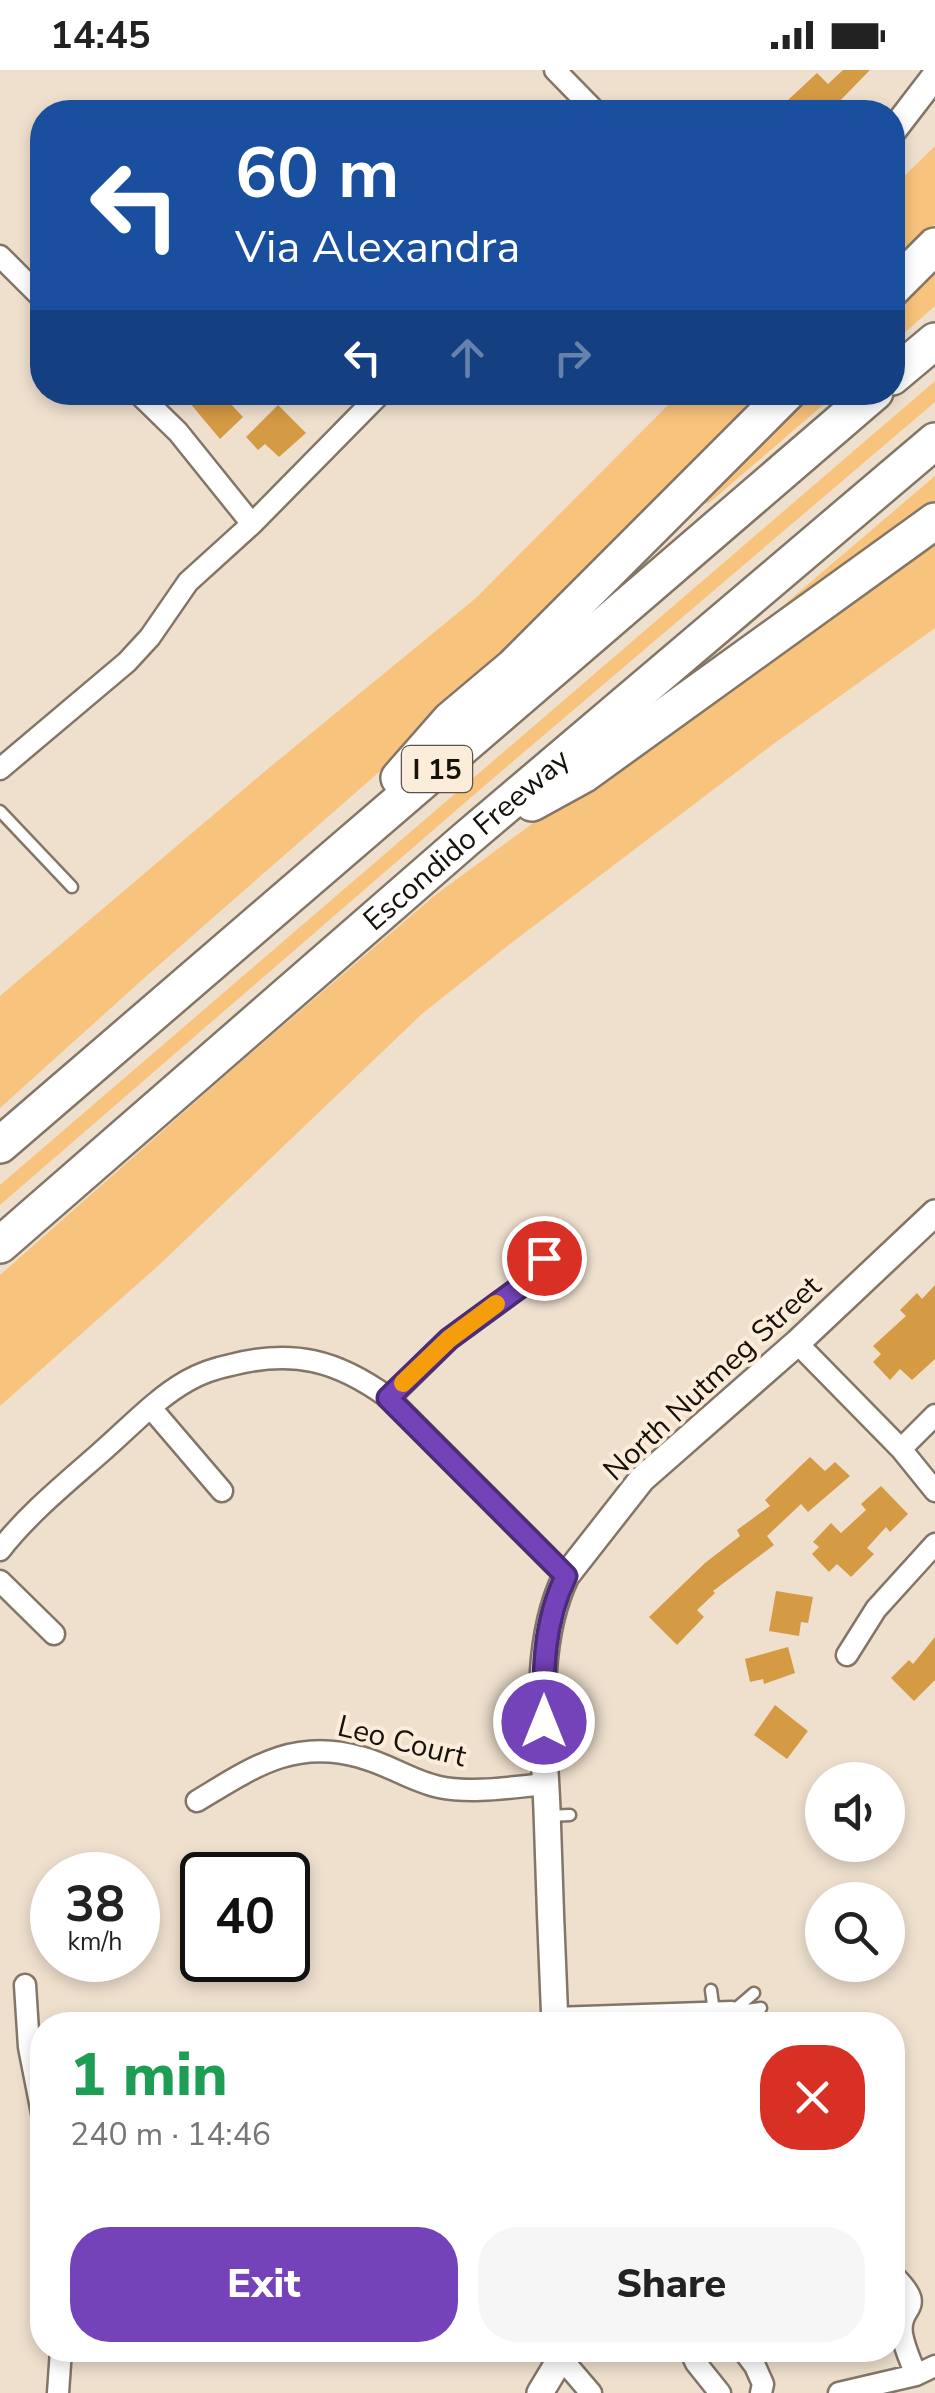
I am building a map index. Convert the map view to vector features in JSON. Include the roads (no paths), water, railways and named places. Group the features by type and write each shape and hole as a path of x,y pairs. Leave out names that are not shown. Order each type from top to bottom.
{"highway":[{"path":"905,276 935,246"},
{"path":"905,367 935,341"},
{"path":"318,871 450,720 513,667 775,405"},
{"name":"I 15","path":"0,1145 860,405"},
{"name":"Escondido Freeway","path":"0,1245 465,840 935,440"},
{"path":"465,840 583,775 935,521"}],"street":[{"path":"556,70 585,100"},
{"path":"905,115 935,76"},
{"path":"0,256 30,286"},
{"path":"150,405 178,432 252,524"},
{"path":"0,769 127,662 150,638 188,582 252,524 369,405"},
{"name":"North Nutmeg Street","path":"554,2012 558,1816 546,1784 549,1668 545,1636 559,1590 642,1479 797,1344 935,1212"},
{"path":"388,1398 449,1339 531,1279 544,1258"},
{"path":"797,1344 901,1449 935,1491"},
{"path":"0,1550 48,1500 186,1381 214,1369 276,1356 330,1365 366,1382 388,1398 566,1576"},
{"path":"151,1408 222,1492"},
{"path":"901,1449 935,1415"},
{"path":"848,1655 876,1608 935,1544"},
{"path":"0,1581 54,1634"},
{"name":"Leo Court","path":"197,1801 257,1764 298,1751 359,1756 412,1780 443,1788 546,1784"},
{"path":"25,1985 30,2052"},
{"path":"647,2012 719,2005"},
{"path":"905,2287 912,2300 905,2313"},
{"path":"838,2393 925,2371 905,2340"},
{"path":"58,2393 59,2362"},
{"path":"540,2393 552,2362"},
{"path":"564,2362 591,2393"},
{"path":"696,2362 720,2393"},
{"path":"752,2362 763,2384 761,2393"}],"lane":[{"path":"0,811 72,888"},
{"path":"719,2005 754,1993"},
{"path":"719,2005 761,2008"}]}
